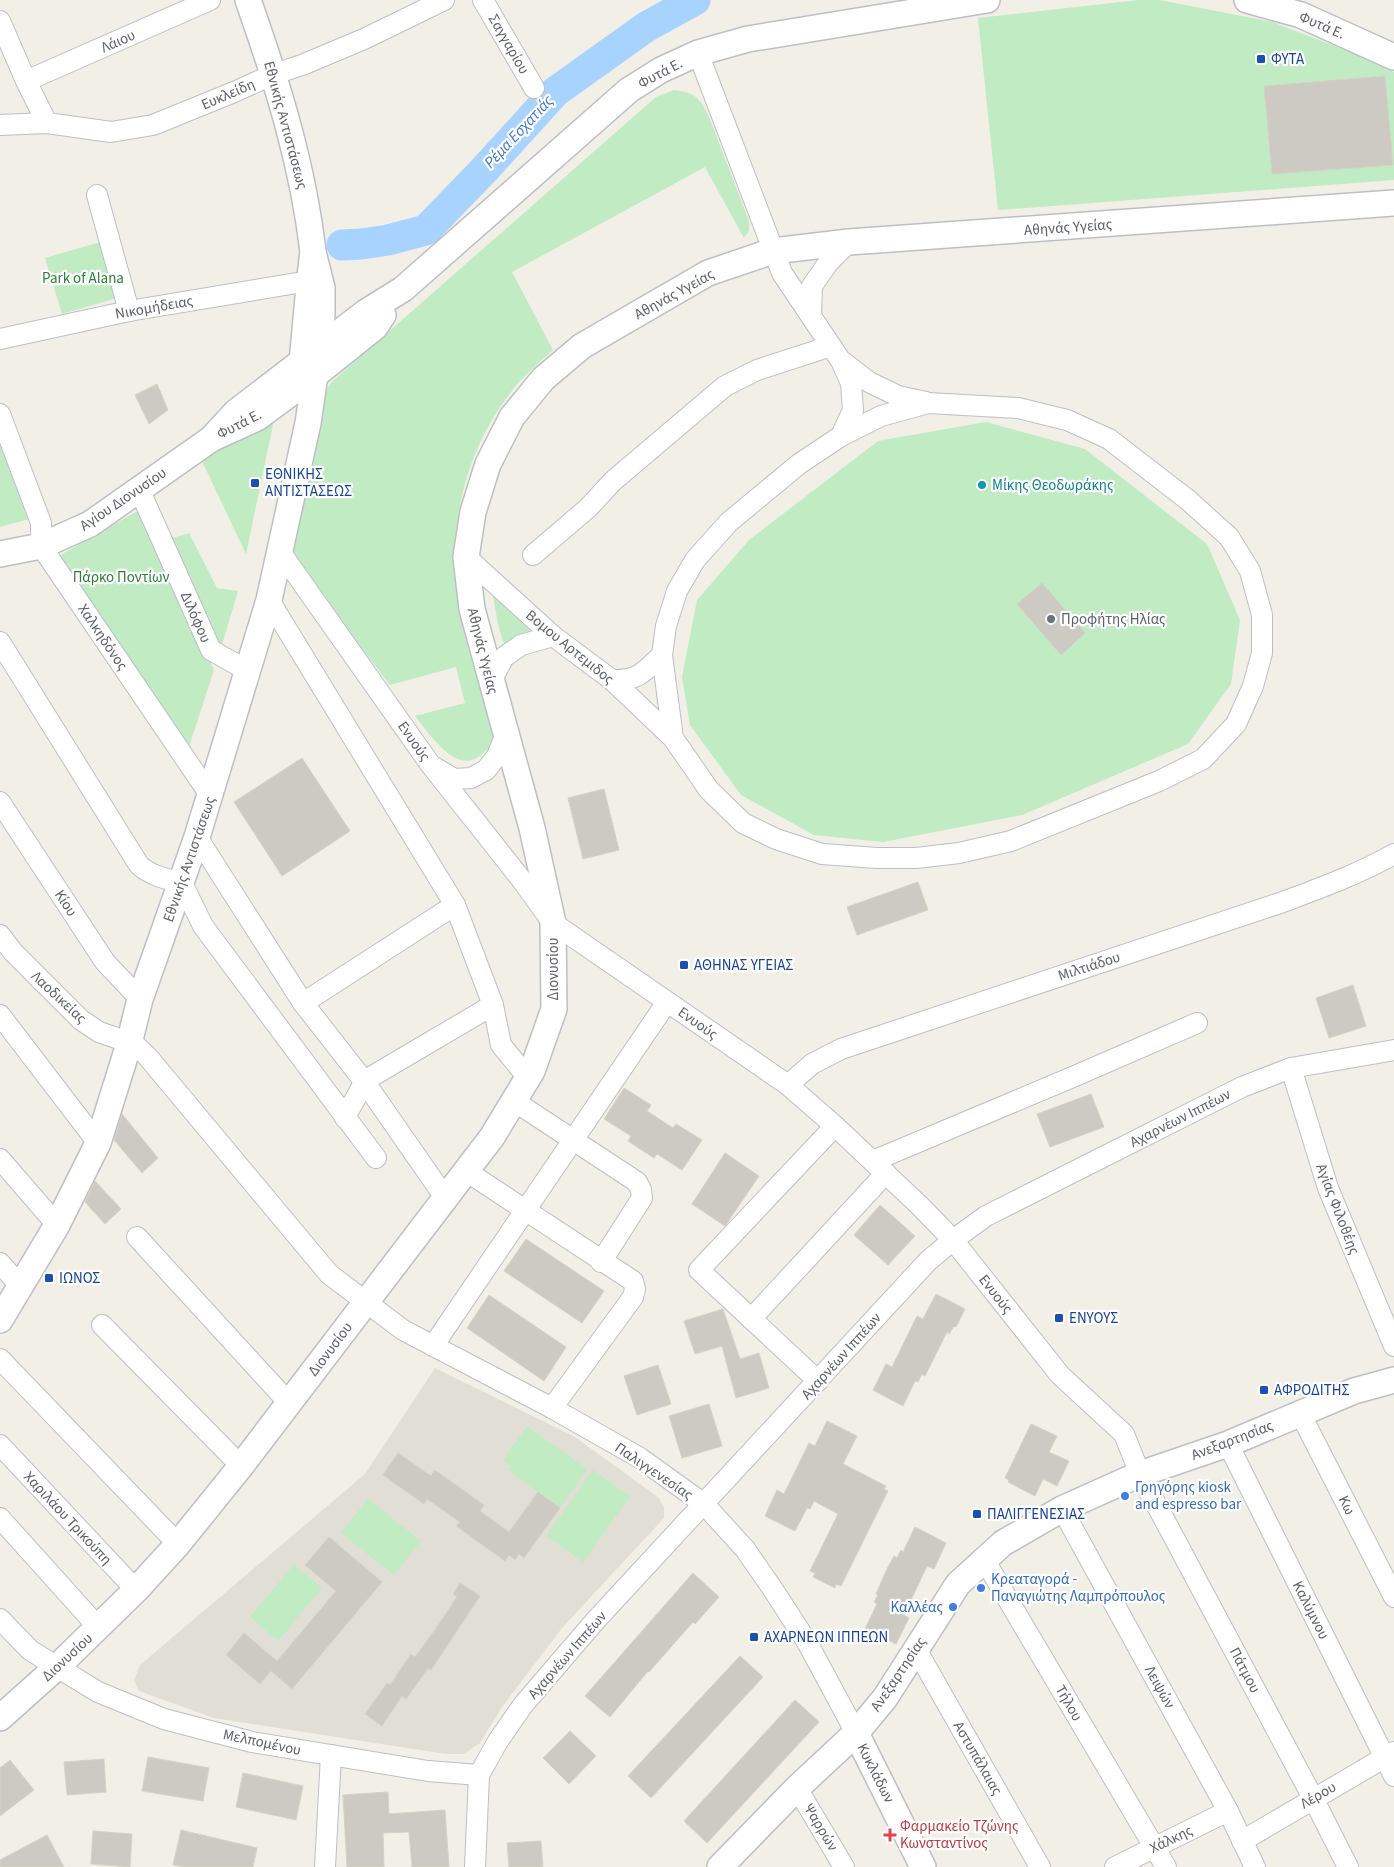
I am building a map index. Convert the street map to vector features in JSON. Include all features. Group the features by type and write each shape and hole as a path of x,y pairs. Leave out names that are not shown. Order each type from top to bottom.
{"street":[{"name":"Λάιου","path":"26,81 210,0"},
{"name":"Εθνικής Αντιστάσεως","path":"0,1320 57,1225 98,1143 129,1044 140,999 197,837 269,600 308,423 311,362 322,315 315,284 313,252 301,172 274,74 248,0"},
{"name":"Ευκλείδη","path":"0,125 47,124 112,132 153,125 274,74 302,65 364,39 444,0"},
{"name":"Σαγγαρίου","path":"483,0 534,88"},
{"name":"Φυτά Ε.","path":"311,362 366,312 403,290 629,90 661,70 698,53 748,39 905,6 987,0"},
{"name":"Φυτά Ε.","path":"1247,0 1301,15 1394,56"},
{"path":"0,21 47,124"},
{"path":"698,53 782,273 836,354 851,383 853,410 842,436"},
{"path":"97,195 128,311"},
{"name":"Αθηνάς Υγείας","path":"553,923 532,828 472,609 466,557 473,512 488,464 512,417 543,379 582,346 708,273 773,251 849,242 1394,203"},
{"path":"810,316 812,286 828,263 849,242"},
{"path":"315,284 347,310 366,312"},
{"name":"Νικομήδειας","path":"0,339 128,311 315,284"},
{"name":"Φυτά Ε.","path":"211,439 236,412 311,362 375,327 403,290"},
{"path":"836,354 869,382 898,396 928,403"},
{"path":"533,555 588,508 613,481 725,386 757,370 836,354"},
{"path":"673,738 662,655 666,626 677,591 695,560 729,522 798,464 842,436 881,416 928,403"},
{"name":"Βομου Αρτεμιδος","path":"466,557 553,636 612,680 673,738 709,790 743,823 776,839 822,854 878,858 916,858 959,852 1011,841 1159,781 1203,759 1236,724 1253,686 1262,652 1262,615 1250,571 1229,537 1188,500 1109,439 1067,420 1018,408 928,403"},
{"path":"0,414 41,523 40,546"},
{"name":"Αγίου Διονυσίου","path":"0,554 40,546 90,524 211,439"},
{"name":"Διλόφου","path":"139,489 211,650 248,671"},
{"name":"Χαλκηδόνος","path":"40,546 210,795"},
{"name":"Ενυούς","path":"279,550 430,764 553,923 788,1085 879,1167 953,1240 1060,1375 1124,1434 1140,1474"},
{"path":"269,600 454,906 493,1004 501,1046 528,1078"},
{"path":"491,681 504,657 521,645 553,636"},
{"path":"0,642 140,865 154,875 182,883 203,926 376,1158"},
{"path":"612,680 628,681 645,672 662,655"},
{"path":"430,764 454,779 471,778 486,770 497,756 506,734"},
{"name":"Κίου","path":"0,802 105,962 140,999"},
{"path":"197,837 303,1003 364,1081 446,1199"},
{"name":"Μιλτιάδου","path":"788,1085 812,1064 841,1049 1283,902 1379,863 1394,854"},
{"path":"303,1003 454,906"},
{"name":"Διονυσίου","path":"0,1718 57,1667 136,1590 178,1544 241,1466 492,1137 532,1071 554,1009 553,923"},
{"name":"Λαοδικείας","path":"0,935 6,956 81,1020 99,1032 129,1044 134,1044 147,1056 329,1274 366,1302"},
{"path":"434,1346 667,1002"},
{"path":"345,1118 351,1104 359,1096 364,1081 493,1004"},
{"path":"0,1015 98,1143"},
{"path":"751,1319 879,1167 1075,1076 1197,1023"},
{"name":"Αχαρνέων Ιππέων","path":"475,1867 479,1775 498,1741 523,1704 595,1621 928,1261 986,1216 1242,1087 1290,1068 1394,1050"},
{"name":"Αγίας Φιλοθέης","path":"1290,1068 1328,1188 1394,1346"},
{"path":"514,1101 573,1142 637,1182 642,1198 601,1262"},
{"path":"818,1381 699,1270 835,1126"},
{"path":"0,1159 57,1225"},
{"path":"466,1171 601,1262 633,1281 633,1297 552,1408"},
{"path":"137,1237 288,1403"},
{"path":"0,1263 21,1287"},
{"name":"Παλιγγενεσίας","path":"366,1302 403,1330 552,1408 640,1458 704,1504 745,1549 772,1588 807,1642 856,1733"},
{"path":"102,1325 241,1466"},
{"path":"0,1359 178,1544"},
{"name":"Ανεξαρτησίας","path":"720,1867 797,1788 856,1733 885,1698 958,1584 1003,1543 1062,1509 1140,1474 1228,1444 1354,1391 1394,1380"},
{"name":"Κω","path":"1300,1413 1394,1598"},
{"name":"Καλύμνου","path":"1228,1444 1389,1754 1394,1776"},
{"name":"Χαριλάου Τρικούπη","path":"0,1445 136,1590"},
{"name":"Πάτμου","path":"1140,1474 1348,1867"},
{"name":"Λειψών","path":"1062,1509 1228,1812 1255,1867"},
{"path":"0,1518 98,1627"},
{"name":"Τήλου","path":"984,1559 1166,1867"},
{"name":"Μελπομένου","path":"0,1618 30,1650 57,1667 98,1692 164,1719 252,1742 428,1771 479,1775"},
{"name":"Αστυπάλαιας","path":"916,1649 1040,1867"},
{"name":"Κυκλάδων","path":"856,1733 923,1867"},
{"name":"Λέρου","path":"1242,1841 1389,1754"},
{"path":"325,1867 331,1755"},
{"name":"Ψαρρών","path":"797,1788 844,1867"},
{"name":"Χάλκης","path":"1115,1867 1228,1812"}],"shaded area":[{"path":"435,1368 575,1437 659,1498 664,1508 664,1518 562,1628 502,1707 480,1743 464,1754 446,1754 214,1718 139,1691 134,1680 140,1665 365,1474"}],"green space":[{"path":"1139,0 1160,0 1272,22 1369,59 1394,72 1394,180 998,210 978,18"},
{"path":"674,90 692,95 700,101 706,111 749,221 749,231 744,238 705,167 512,272 553,350 520,381 500,407 484,434 472,463 463,493 457,524 455,555 457,587 463,629 491,724 492,740 483,754 469,760 460,760 442,749 415,716 465,703 456,667 390,685 299,567 288,544 319,400 331,383 353,363 656,97"},
{"name":"Park of Alana","path":"104,241 121,297 62,314 45,258"},
{"path":"275,415 246,554 200,457"},
{"path":"986,422 1085,449 1207,544 1240,620 1231,684 1188,744 1022,815 883,842 814,835 741,795 690,725 682,677 697,600 749,540 878,441"},
{"path":"0,445 29,519 0,527"},
{"name":"Πάρκο Ποντίων","path":"141,509 214,670 181,771 57,557"},
{"path":"189,533 217,588 238,591 221,648 169,539"},
{"path":"492,591 539,630 505,648"},
{"path":"527,1426 587,1469 560,1508 507,1470 511,1466 503,1460"},
{"path":"593,1470 630,1496 583,1562 546,1536"},
{"path":"368,1499 421,1541 394,1575 341,1533"},
{"path":"294,1564 322,1588 278,1641 250,1617"}],"building":[{"path":"1385,76 1393,165 1272,174 1264,86"},
{"path":"157,384 168,410 149,424 135,395"},
{"name":"Προφήτης Ηλίας","path":"1042,583 1085,633 1061,655 1017,604"},
{"path":"302,758 350,831 282,876 234,802"},
{"path":"604,789 619,850 583,859 568,798"},
{"path":"918,882 928,910 857,935 847,907"},
{"path":"1353,985 1366,1026 1329,1038 1316,998"},
{"path":"624,1088 651,1105 647,1111 673,1128 676,1124 702,1140 682,1170 657,1154 654,1158 628,1141 631,1136 604,1119"},
{"path":"1091,1094 1104,1127 1050,1147 1037,1114"},
{"path":"122,1114 158,1158 142,1173 114,1140"},
{"path":"725,1153 759,1176 725,1226 692,1204"},
{"path":"95,1181 121,1209 105,1224 85,1202"},
{"path":"880,1205 915,1236 888,1265 854,1235"},
{"path":"526,1239 604,1291 582,1323 504,1271"},
{"path":"936,1294 965,1309 956,1327 954,1326 949,1334 947,1332 925,1376 922,1374 918,1382 915,1381 903,1406 873,1390 886,1364 892,1367 917,1316 923,1319"},
{"path":"489,1295 566,1347 544,1381 467,1328"},
{"path":"723,1309 740,1359 759,1353 769,1388 736,1398 722,1346 695,1354 684,1321"},
{"path":"658,1365 671,1404 637,1415 624,1376"},
{"path":"709,1404 722,1446 682,1458 669,1416"},
{"path":"827,1421 857,1436 843,1464 886,1486 884,1489 888,1491 841,1586 836,1584 835,1588 813,1577 815,1573 810,1571 838,1514 814,1501 810,1509 807,1508 795,1531 765,1516 777,1490 784,1494 809,1443 815,1446"},
{"path":"1031,1424 1057,1436 1049,1452 1069,1461 1057,1486 1043,1479 1035,1496 1008,1482 1009,1480 1005,1478"},
{"path":"398,1453 431,1476 435,1470 484,1505 480,1511 509,1532 538,1492 560,1508 524,1558 519,1554 515,1560 509,1555 505,1561 456,1526 460,1522 427,1499 424,1504 383,1475"},
{"path":"915,1527 946,1543 934,1569 927,1566 904,1615 909,1618 896,1644 865,1629 877,1604 874,1602 878,1595 876,1594 886,1571 894,1556 897,1558 901,1550 903,1552"},
{"path":"329,1537 382,1582 292,1689 271,1671 260,1684 226,1655 244,1633 277,1661 336,1591 305,1565"},
{"path":"693,1573 719,1597 648,1671 610,1717 585,1696"},
{"path":"460,1583 480,1596 431,1670 428,1668 406,1699 402,1696 382,1726 365,1714 387,1683 390,1685 411,1654 415,1657 437,1627 457,1597 453,1594"},
{"path":"740,1656 763,1677 651,1798 628,1776"},
{"path":"795,1700 819,1722 707,1843 684,1821"},
{"path":"570,1731 596,1756 569,1784 543,1758"},
{"path":"148,1757 209,1768 203,1801 142,1791"},
{"path":"104,1759 106,1792 67,1795 64,1762"},
{"path":"10,1760 34,1790 0,1816 0,1768"},
{"path":"243,1773 303,1786 296,1820 236,1807"},
{"path":"388,1792 389,1814 445,1810 449,1867 412,1867 409,1832 383,1833 384,1867 347,1867 343,1795"},
{"path":"181,1830 257,1848 253,1867 184,1867 173,1865"},
{"path":"93,1831 132,1834 130,1867 91,1864"},
{"path":"47,1835 64,1867 0,1867 0,1860"},
{"path":"541,1841 543,1867 509,1867 507,1843"}],"waterway":[{"name":"Ρέμα Εσχατιάς","path":"342,245 388,240 426,230 555,92 646,27 695,0"}],"place":[{"name":"ΦΥΤΑ","path":"1261,59"},
{"name":"ΕΘΝΙΚΗΣ ΑΝΤΙΣΤΑΣΕΩΣ","path":"255,483"},
{"name":"Μίκης Θεοδωράκης","path":"982,485"},
{"name":"Προφήτης Ηλίας","path":"1051,619"},
{"name":"ΑΘΗΝΑΣ ΥΓΕΙΑΣ","path":"684,965"},
{"name":"ΙΩΝΟΣ","path":"49,1278"},
{"name":"ΕΝΥΟΥΣ","path":"1059,1318"},
{"name":"ΑΦΡΟΔΙΤΗΣ","path":"1264,1390"},
{"name":"Γρηγόρης kiosk and espresso bar","path":"1125,1496"},
{"name":"ΠΑΛΙΓΓΕΝΕΣΙΑΣ","path":"977,1514"},
{"name":"Κρεαταγορά - Παναγιώτης Λαμπρόπουλος","path":"981,1588"},
{"name":"Καλλέας","path":"953,1607"},
{"name":"ΑΧΑΡΝΕΩΝ ΙΠΠΕΩΝ","path":"754,1637"},
{"name":"Φαρμακείο Τζώνης Κωνσταντίνος","path":"890,1835"}]}
